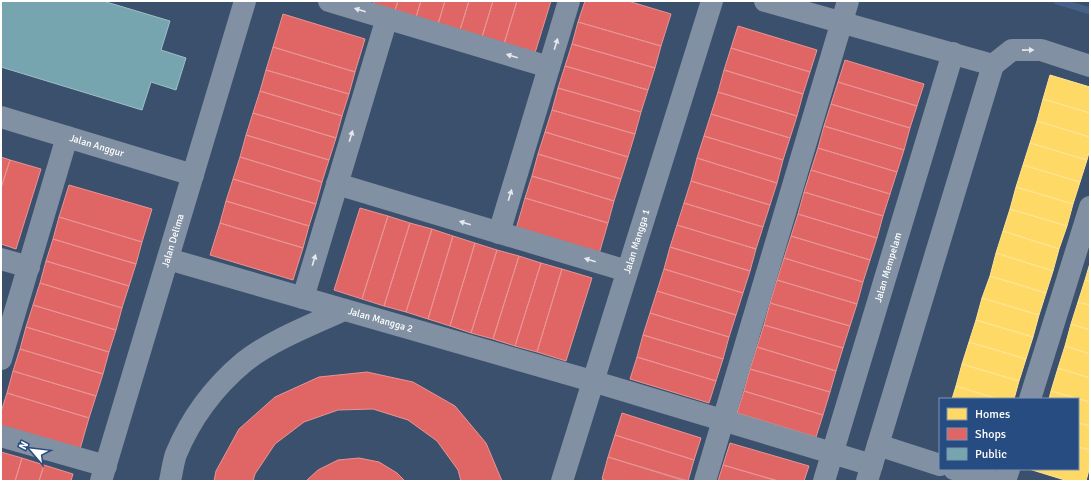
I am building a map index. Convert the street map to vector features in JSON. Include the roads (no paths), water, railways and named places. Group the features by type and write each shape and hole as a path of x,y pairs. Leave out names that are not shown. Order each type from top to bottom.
{"street":[{"name":"Jalan Delima","path":"104,474 246,1"},
{"path":"329,1 549,67"},
{"path":"499,233 569,1"},
{"name":"Jalan Mangga 1","path":"562,481 712,1"},
{"path":"766,1 994,65"},
{"path":"705,481 848,1"},
{"path":"302,298 387,18"},
{"path":"872,464 994,65 1012,50 1041,50 1090,66"},
{"name":"Jalan Mempelam","path":"824,481 952,53"},
{"name":"Jalan Anggur","path":"1,117 193,175"},
{"path":"1,359 67,137"},
{"path":"337,184 627,271"},
{"path":"1030,398 1090,207"},
{"path":"1,258 29,267"},
{"name":"Jalan Mangga 2","path":"168,259 592,381 833,454 872,464 939,465"},
{"path":"170,481 176,456 189,427 211,394 245,362 274,343 344,310"},
{"path":"1,436 104,474"},
{"path":"957,470 993,481"},
{"path":"1005,481 1009,470"}],"waterway":[{"path":"1057,1 1090,11"}]}
